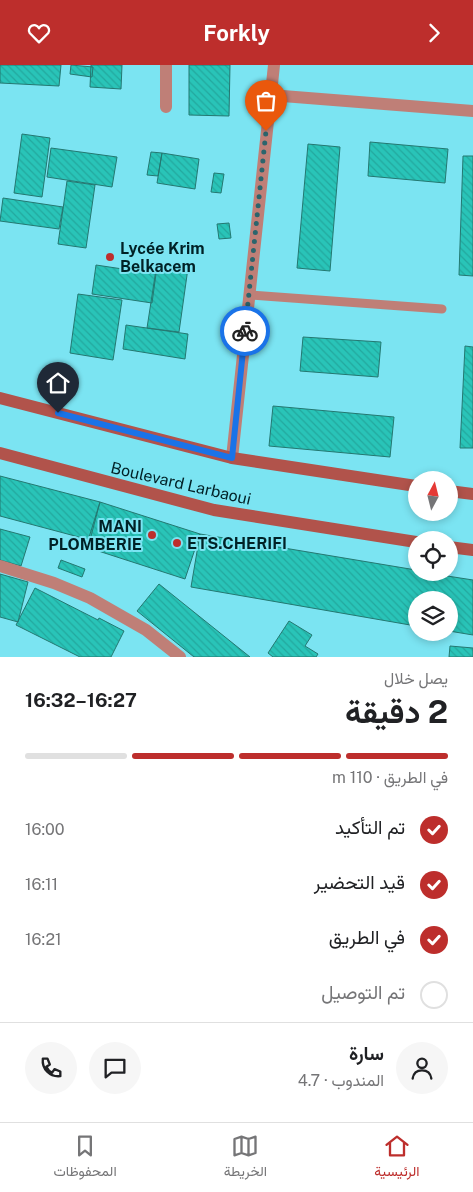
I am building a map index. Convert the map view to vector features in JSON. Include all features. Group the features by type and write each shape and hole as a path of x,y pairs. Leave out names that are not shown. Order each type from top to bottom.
{"main road":[{"path":"0,398 232,458 408,485"},
{"name":"Boulevard Larbaoui","path":"0,453 214,510 408,541"},
{"path":"458,492 473,495"},
{"path":"458,548 473,550"}],"street":[{"path":"166,65 166,107"},
{"path":"232,458 274,65"},
{"path":"270,95 473,111"},
{"path":"0,566 54,583 90,598 146,630 180,657"}],"lane":[{"path":"249,295 442,309"}],"building":[{"path":"0,65 61,65 59,86 0,83"},
{"path":"71,65 93,67 92,77 70,74"},
{"path":"91,65 122,65 121,89 90,87"},
{"path":"189,65 230,65 229,116 189,115"},
{"path":"22,134 50,138 42,197 14,193"},
{"path":"370,142 448,149 445,183 368,176"},
{"path":"308,144 340,147 330,271 297,268"},
{"path":"51,148 117,157 112,187 47,177"},
{"path":"151,152 162,153 158,176 147,175"},
{"path":"162,153 199,159 195,189 157,183"},
{"path":"463,156 473,156 473,276 459,275"},
{"path":"214,173 224,174 221,193 211,192"},
{"path":"67,181 95,185 86,248 58,244"},
{"path":"3,198 63,207 59,229 0,221"},
{"path":"229,223 231,238 219,239 217,224"},
{"path":"157,263 188,268 179,332 147,328"},
{"path":"96,265 156,274 152,303 92,294"},
{"path":"78,294 122,300 113,360 70,353"},
{"path":"126,325 188,334 185,359 123,349"},
{"path":"303,337 381,342 378,377 300,371"},
{"path":"465,346 473,347 473,448 460,448"},
{"path":"273,406 394,417 390,457 269,446"},
{"path":"0,476 100,502 90,540 0,516"},
{"path":"100,502 200,534 185,579 86,547"},
{"path":"0,529 30,537 21,566 0,560"},
{"path":"200,534 408,569 408,581 458,581 458,578 473,580 473,635 458,632 458,591 408,591 408,625 191,587"},
{"path":"61,560 85,569 82,577 58,568"},
{"path":"0,574 28,582 18,622 0,617"},
{"path":"159,584 250,657 194,657 137,611"},
{"path":"35,588 124,631 111,657 80,657 16,625"},
{"path":"289,621 312,635 305,646 318,654 316,657 273,657 268,653"},
{"path":"450,646 473,648 473,657 449,657"}],"way so far":[{"path":"245,331 266,131"}],"place":[{"name":"Lycée Krim Belkacem","path":"110,257"},
{"name":"MANI PLOMBERIE","path":"152,535"},
{"name":"ETS.CHERIFI","path":"177,543"}],"route":[{"path":"58,413 232,458 245,331"}]}
